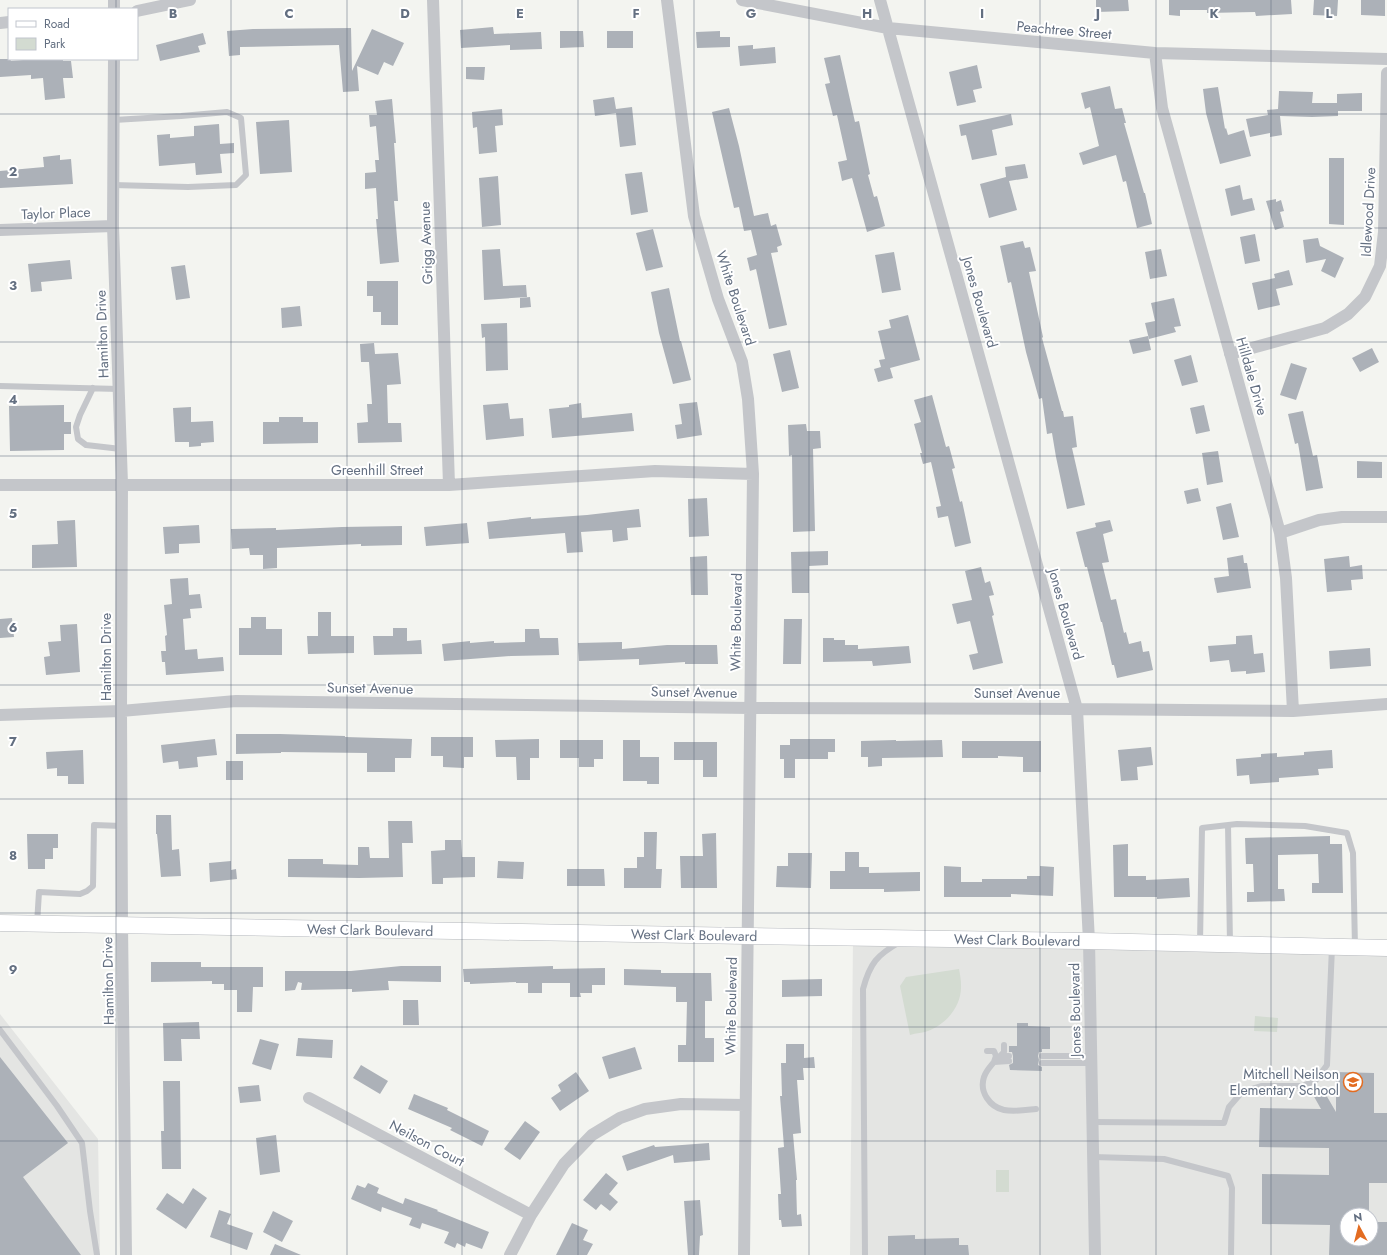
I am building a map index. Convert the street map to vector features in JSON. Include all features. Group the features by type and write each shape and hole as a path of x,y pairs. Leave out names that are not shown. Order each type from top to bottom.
{"street":[{"path":"138,11 190,0"},
{"name":"Grigg Avenue","path":"433,0 449,485"},
{"name":"White Boulevard","path":"667,0 694,216 718,299 742,362 748,399 753,474 744,1255"},
{"name":"Peachtree Street","path":"742,0 888,28 1155,53 1387,59"},
{"name":"Jones Boulevard","path":"880,0 1077,708 1089,941 1095,1255"},
{"name":"Hilldale Drive","path":"1155,53 1162,108 1280,533 1286,578 1293,711"},
{"name":"Hamilton Drive","path":"114,60 113,226 122,484 122,926 126,1255"},
{"name":"Idlewood Drive","path":"1230,354 1325,328 1348,314 1365,297 1380,266 1384,232 1387,73"},
{"name":"Taylor Place","path":"0,230 113,226"},
{"name":"Greenhill Street","path":"0,485 449,485 654,471 753,474"},
{"path":"1280,533 1319,520 1342,517 1387,517"},
{"name":"Sunset Avenue","path":"0,715 121,711 236,701 750,708 1077,708 1293,711 1387,704"},
{"name":"West Clark Boulevard","path":"0,923 1200,943 1387,948"},
{"name":"Neilson Court","path":"309,1098 530,1215"},
{"path":"510,1255 530,1215 564,1164 592,1134 620,1118 645,1109 681,1104 745,1105"}],"lane":[{"path":"113,185 236,185 246,175 242,118 227,112 114,120"},
{"path":"0,386 119,389"},
{"path":"94,388 80,415 76,427 78,439 86,445 121,449"},
{"path":"1200,943 1202,828 1237,824 1305,826 1347,833 1353,853 1355,947"},
{"path":"37,924 39,892 80,894 93,886 94,825 122,826"},
{"path":"1228,825 1230,944"},
{"path":"864,1255 863,989 868,971 883,952 905,939"},
{"path":"1093,1122 1224,1123 1229,1107 1242,1092 1261,1086 1303,1086 1316,1080 1326,1065 1332,946"},
{"path":"0,1030 57,1106 82,1143 90,1211 98,1255"},
{"path":"1004,1045 1004,1052 987,1070 983,1079 983,1088 986,1098 999,1109 1036,1109"},
{"path":"987,1051 994,1051 996,1056 994,1062"},
{"path":"994,1062 1009,1058 1000,1056"},
{"path":"1042,1056 1091,1060"},
{"path":"1042,1063 1091,1060"},
{"path":"1093,1157 1164,1159 1228,1176 1232,1188 1231,1255"}],"shaded area":[{"path":"853,938 1387,948 1387,1255 850,1255"},
{"path":"0,1014 98,1139 100,1255 0,1255"}],"green space":[{"path":"959,969 961,992 959,1000 952,1013 935,1028 926,1032 910,1035 900,986 906,977"},
{"path":"1255,1016 1278,1018 1277,1032 1254,1031"},
{"path":"996,1170 1009,1170 1009,1192 996,1192"}],"building":[{"path":"1096,0 1128,0 1129,11 1096,12"},
{"path":"1169,0 1291,0 1292,14 1256,16 1255,12 1207,13 1207,10 1180,10 1180,16 1169,15"},
{"path":"1314,0 1338,0 1337,16 1313,15"},
{"path":"1361,0 1385,0 1385,16 1361,15"},
{"path":"493,27 494,34 541,32 542,49 510,50 510,45 461,48 460,30"},
{"path":"351,28 352,71 372,29 404,43 393,66 384,62 378,75 357,66 359,91 343,92 339,45 240,47 240,55 229,56 227,31 253,29"},
{"path":"560,31 583,31 584,47 560,48"},
{"path":"607,31 633,31 633,48 607,48"},
{"path":"720,31 720,37 730,37 730,47 697,48 696,32"},
{"path":"203,33 206,44 198,46 200,52 160,61 156,45"},
{"path":"753,45 753,49 775,47 776,63 740,66 738,46"},
{"path":"840,55 855,122 859,121 870,174 868,175 874,197 877,196 885,226 867,232 852,178 842,181 838,162 847,160 837,115 833,116 825,84 830,83 824,58"},
{"path":"0,59 8,59 11,61 71,61 73,78 63,78 65,98 45,100 43,78 31,79 31,75 0,77"},
{"path":"977,65 982,88 973,90 976,102 957,106 949,72"},
{"path":"466,67 485,67 484,80 466,79"},
{"path":"1110,86 1115,109 1122,108 1126,123 1124,123 1145,193 1152,224 1137,228 1126,181 1123,182 1116,155 1083,165 1079,153 1099,146 1090,107 1085,109 1081,93"},
{"path":"1218,87 1225,129 1226,128 1228,135 1244,130 1251,156 1220,164 1206,113 1203,89"},
{"path":"1279,91 1313,92 1312,103 1337,103 1337,94 1362,93 1362,111 1338,111 1338,116 1280,116 1282,135 1270,137 1270,133 1250,137 1246,119 1268,115 1267,110 1278,109"},
{"path":"614,97 616,109 632,107 636,145 620,147 616,113 595,116 593,100"},
{"path":"392,99 396,143 394,143 398,201 394,201 399,262 380,264 376,219 378,219 376,188 365,189 365,173 376,172 375,160 379,160 376,126 370,127 369,115 377,115 375,101"},
{"path":"729,108 754,216 768,213 771,226 776,224 782,245 777,247 778,252 771,253 787,325 769,329 756,269 750,271 747,258 757,255 751,230 744,231 739,207 734,208 712,112"},
{"path":"502,109 503,125 495,126 497,152 479,154 477,127 473,128 472,112"},
{"path":"1011,114 1013,125 992,130 997,155 972,160 966,135 961,136 959,125"},
{"path":"289,120 292,172 260,174 256,122"},
{"path":"219,124 220,144 234,143 234,153 220,154 222,173 196,175 195,163 159,166 157,135 170,134 170,138 194,136 194,126"},
{"path":"60,155 60,160 71,159 73,184 0,188 0,171 44,167 43,157"},
{"path":"1329,158 1344,158 1344,225 1329,224"},
{"path":"1025,164 1028,178 1009,181 1017,210 989,218 980,184 1006,177 1005,167"},
{"path":"642,172 648,212 631,215 625,174"},
{"path":"498,176 501,225 482,227 479,178"},
{"path":"1240,185 1243,200 1252,198 1255,210 1231,216 1225,189"},
{"path":"1276,199 1276,202 1281,200 1284,211 1280,212 1284,227 1275,230 1266,201"},
{"path":"653,229 663,267 646,271 636,233"},
{"path":"1255,234 1260,261 1245,264 1240,237"},
{"path":"1318,238 1320,246 1344,258 1335,278 1321,271 1326,259 1306,263 1303,240"},
{"path":"1023,241 1025,248 1030,247 1036,271 1029,272 1042,338 1062,411 1064,417 1073,416 1077,447 1072,448 1085,505 1067,509 1052,433 1047,434 1042,398 1039,399 1026,352 1011,282 1008,283 1000,246"},
{"path":"500,249 503,286 526,285 527,297 484,300 482,250"},
{"path":"1161,249 1167,276 1150,279 1145,252"},
{"path":"894,252 901,290 882,293 875,255"},
{"path":"70,260 72,279 41,282 42,291 31,292 28,264"},
{"path":"185,265 190,298 176,300 171,267"},
{"path":"1289,270 1293,285 1276,289 1280,305 1258,310 1252,283 1275,278 1274,274"},
{"path":"367,281 398,281 398,325 381,325 381,312 373,312 373,296 367,296"},
{"path":"669,288 680,341 691,380 673,384 659,333 651,292"},
{"path":"530,297 531,307 520,308 520,298"},
{"path":"1174,298 1181,326 1174,327 1176,332 1149,339 1145,323 1155,321 1151,303"},
{"path":"300,306 302,326 282,328 281,308"},
{"path":"908,315 920,360 890,368 893,378 878,382 874,369 881,367 879,360 885,359 878,331 891,328 889,320"},
{"path":"507,323 508,370 486,371 485,337 482,338 481,324"},
{"path":"1148,336 1151,350 1133,354 1129,340"},
{"path":"374,343 375,354 398,353 401,384 387,385 388,423 401,423 402,442 358,443 357,423 368,422 367,404 372,404 369,362 361,362 360,344"},
{"path":"1372,348 1379,362 1360,372 1352,358"},
{"path":"790,350 799,388 782,392 773,354"},
{"path":"1191,355 1198,382 1182,386 1174,360"},
{"path":"1291,363 1307,368 1296,400 1280,395"},
{"path":"932,395 946,447 949,446 955,468 952,469 960,502 962,501 971,543 955,547 948,516 938,518 936,507 941,506 931,462 923,464 920,453 922,453 914,424 921,422 914,400"},
{"path":"697,402 702,435 677,439 675,425 682,424 679,404"},
{"path":"508,403 510,419 523,418 524,436 486,440 483,405"},
{"path":"581,403 582,418 632,413 634,431 552,438 549,409 569,407 569,405"},
{"path":"64,405 64,422 71,422 71,434 64,434 64,450 10,451 9,406"},
{"path":"1204,405 1210,431 1196,434 1190,408"},
{"path":"191,407 191,422 213,421 214,442 201,443 201,446 189,447 189,442 175,442 173,408"},
{"path":"1303,411 1313,456 1317,455 1323,488 1306,491 1298,443 1295,444 1288,414"},
{"path":"279,417 303,417 303,422 318,422 318,443 263,444 263,422 279,422"},
{"path":"806,424 807,431 820,431 821,448 813,449 815,531 793,532 792,455 789,456 788,425"},
{"path":"1218,451 1223,482 1207,485 1202,453"},
{"path":"1357,461 1382,462 1382,478 1357,478"},
{"path":"1198,488 1201,501 1187,504 1184,491"},
{"path":"707,498 709,536 689,537 688,499"},
{"path":"1231,503 1239,537 1223,540 1216,507"},
{"path":"639,509 641,527 627,528 628,540 613,542 612,530 581,532 583,552 567,553 565,533 489,539 487,522 531,517 531,519 587,515"},
{"path":"75,520 77,567 32,568 32,545 58,544 57,521"},
{"path":"1110,520 1113,531 1103,534 1109,562 1102,563 1111,600 1116,599 1124,633 1126,632 1129,644 1141,641 1143,652 1149,651 1153,670 1117,678 1114,665 1112,665 1102,622 1076,532 1096,527 1095,523"},
{"path":"467,523 469,543 426,546 424,527"},
{"path":"199,525 200,543 179,544 179,553 165,554 163,527"},
{"path":"402,526 402,545 361,546 361,544 277,548 277,568 263,569 263,555 250,555 249,548 232,549 231,529 276,528 276,530"},
{"path":"828,551 828,565 809,566 809,593 792,593 791,552"},
{"path":"1243,555 1244,563 1247,563 1251,588 1217,593 1214,578 1229,576 1227,558"},
{"path":"707,556 708,595 691,595 690,557"},
{"path":"1349,556 1350,567 1362,565 1363,579 1351,580 1352,590 1327,592 1324,559"},
{"path":"981,567 985,583 990,581 994,595 989,596 1003,663 973,670 969,655 978,653 970,621 957,624 952,604 972,600 965,571"},
{"path":"188,578 189,595 200,594 202,608 190,609 191,618 183,619 185,650 197,649 198,659 223,657 224,671 166,675 165,662 162,662 161,651 166,651 165,636 167,635 164,605 172,604 170,579"},
{"path":"318,612 331,612 331,636 354,636 354,653 308,654 307,636 318,636"},
{"path":"251,617 266,617 266,629 282,629 282,655 239,655 239,628 251,628"},
{"path":"12,618 14,637 0,638 0,619"},
{"path":"784,619 802,619 801,664 783,664"},
{"path":"77,624 80,672 46,675 44,657 50,656 48,642 61,641 60,625"},
{"path":"393,628 407,628 407,641 421,640 422,654 374,655 373,636 393,636"},
{"path":"525,629 539,629 540,638 558,638 559,655 511,656 444,661 442,644 470,641 470,643 494,641 494,643 525,642"},
{"path":"1252,635 1254,654 1263,653 1265,672 1246,674 1246,671 1231,672 1229,660 1210,662 1208,646 1236,644 1236,636"},
{"path":"823,638 845,640 845,645 858,645 858,649 909,646 911,663 873,666 872,661 823,662"},
{"path":"622,642 622,649 667,645 717,645 718,664 685,664 685,662 639,665 639,659 579,661 578,643"},
{"path":"1370,648 1371,666 1330,669 1329,651"},
{"path":"236,734 280,734 412,739 411,758 395,758 395,772 367,772 367,753 281,752 236,754"},
{"path":"431,737 473,737 473,757 464,757 464,768 443,767 443,756 431,756"},
{"path":"215,739 217,755 197,757 198,767 179,769 178,761 163,763 161,745"},
{"path":"539,739 539,758 530,758 530,780 517,780 516,757 496,757 495,740"},
{"path":"790,739 835,739 835,752 828,752 828,759 795,759 795,778 784,778 784,759 780,759 780,745 790,745"},
{"path":"560,740 603,740 603,759 594,759 594,767 579,767 579,758 560,758"},
{"path":"623,740 640,740 640,757 659,757 659,784 647,784 647,781 623,781"},
{"path":"942,740 943,757 882,758 882,766 868,767 868,757 861,757 861,741"},
{"path":"962,741 1041,741 1041,772 1023,772 1023,757 998,756 998,758 962,758"},
{"path":"674,742 717,742 717,777 703,777 703,760 674,760"},
{"path":"1151,747 1153,765 1137,767 1138,780 1121,781 1118,750"},
{"path":"83,750 84,784 68,784 68,776 57,776 57,768 47,769 46,752"},
{"path":"1332,750 1333,768 1318,769 1319,775 1279,778 1279,782 1250,784 1249,775 1237,776 1236,759 1261,757 1261,754 1277,753 1277,757 1304,755 1304,752"},
{"path":"226,761 243,761 243,780 226,780"},
{"path":"156,815 171,815 172,850 179,849 181,876 161,877 156,834"},
{"path":"388,821 412,821 413,843 402,843 403,877 288,877 288,859 323,859 323,864 358,865 358,847 369,847 370,858 389,858"},
{"path":"644,832 657,832 656,869 662,869 661,888 624,888 624,868 637,868 637,857 644,857"},
{"path":"716,833 717,888 681,888 680,856 703,856 702,834"},
{"path":"27,834 58,834 58,848 53,848 53,859 45,859 45,869 28,869"},
{"path":"1330,836 1330,844 1342,844 1343,893 1312,893 1312,883 1319,883 1318,854 1278,855 1278,889 1284,889 1285,901 1247,902 1247,892 1254,892 1253,864 1246,864 1245,838"},
{"path":"445,840 461,840 462,857 475,857 475,877 443,878 443,884 432,884 431,851 445,850"},
{"path":"1128,844 1128,876 1146,876 1146,880 1189,878 1190,897 1157,899 1157,897 1114,897 1113,845"},
{"path":"845,852 859,852 859,867 869,867 869,873 920,872 920,891 884,892 884,889 830,889 830,871 845,871"},
{"path":"788,853 812,853 811,888 776,887 777,866 788,866"},
{"path":"231,861 231,870 236,869 237,879 210,882 209,863"},
{"path":"498,861 524,862 523,879 497,878"},
{"path":"944,866 961,867 961,882 982,882 982,879 1027,879 1027,876 1040,876 1040,866 1054,867 1053,896 1011,894 1011,897 944,897"},
{"path":"567,869 604,869 605,886 567,886"},
{"path":"151,962 201,962 201,967 263,967 263,987 253,987 252,1012 237,1012 237,990 224,990 224,984 212,984 212,981 151,982"},
{"path":"401,966 441,966 441,982 388,981 389,990 352,992 352,989 301,990 302,983 298,982 295,990 285,991 285,971 351,971"},
{"path":"553,966 553,969 605,968 605,985 592,985 592,993 580,993 581,997 570,997 570,983 542,983 542,993 528,993 528,983 516,982 470,984 470,982 464,982 463,969"},
{"path":"624,969 661,970 661,973 711,973 712,1001 705,1001 705,1038 714,1038 714,1062 678,1062 678,1045 686,1045 687,1002 676,1002 676,987 624,985"},
{"path":"822,979 822,996 782,997 782,980"},
{"path":"403,1000 418,1000 419,1025 403,1025"},
{"path":"199,1022 200,1039 181,1039 182,1061 164,1061 163,1023"},
{"path":"1017,1023 1028,1023 1028,1026 1050,1027 1050,1049 1042,1049 1042,1052 1039,1052 1038,1056 1038,1065 1042,1067 1042,1071 1010,1070 1009,1065 1013,1063 1013,1056 1012,1052 1009,1052 1009,1046 1017,1046"},
{"path":"298,1038 333,1040 332,1058 296,1056"},
{"path":"260,1039 279,1044 271,1070 252,1064"},
{"path":"786,1044 804,1044 804,1058 814,1057 815,1068 803,1068 804,1080 797,1080 801,1133 793,1134 797,1180 797,1215 801,1214 802,1226 782,1227 781,1220 779,1220 778,1194 781,1194 778,1148 784,1147 780,1096 782,1096 781,1063 786,1063"},
{"path":"635,1047 642,1069 609,1079 602,1057"},
{"path":"0,1057 68,1143 23,1177 81,1255 0,1255"},
{"path":"361,1065 388,1081 380,1094 353,1078"},
{"path":"576,1072 589,1091 560,1111 551,1098 561,1091 558,1085"},
{"name":"Mitchell Neilson Elementary School","path":"1336,1072 1374,1073 1374,1113 1387,1113 1387,1183 1369,1183 1369,1207 1339,1207 1339,1247 1379,1247 1379,1222 1387,1222 1387,1255 1329,1255 1330,1225 1262,1224 1262,1174 1329,1175 1329,1148 1259,1147 1260,1108 1321,1109 1312,1093 1322,1088 1336,1112"},
{"path":"163,1081 180,1081 181,1169 162,1169 161,1131 164,1131"},
{"path":"259,1085 261,1101 240,1103 238,1087"},
{"path":"414,1094 448,1108 447,1110 489,1131 482,1146 450,1130 452,1128 408,1109"},
{"path":"525,1121 540,1132 520,1160 504,1149"},
{"path":"276,1135 280,1172 260,1175 256,1138"},
{"path":"709,1143 710,1160 674,1163 673,1155 627,1171 622,1156 654,1145 655,1147"},
{"path":"606,1173 618,1183 609,1194 618,1202 610,1211 601,1204 596,1210 583,1200"},
{"path":"368,1183 379,1188 377,1193 403,1204 405,1198 438,1210 437,1211 489,1232 482,1249 466,1243 465,1247 457,1243 455,1248 444,1243 449,1232 422,1223 420,1229 409,1225 412,1218 382,1207 381,1212 351,1199 357,1185 365,1188"},
{"path":"193,1188 207,1198 186,1229 156,1209 167,1193 183,1204"},
{"path":"700,1200 703,1235 700,1236 699,1255 688,1255 684,1201"},
{"path":"219,1210 231,1214 227,1224 253,1233 247,1250 210,1237"},
{"path":"273,1211 293,1221 282,1242 263,1232"},
{"path":"572,1223 588,1230 583,1240 593,1244 587,1255 556,1255"},
{"path":"915,1235 915,1239 959,1238 959,1245 968,1245 969,1255 888,1255 888,1236"},
{"path":"275,1244 301,1255 270,1255"}],"place":[{"name":"Mitchell Neilson Elementary School","path":"1353,1082"}]}
